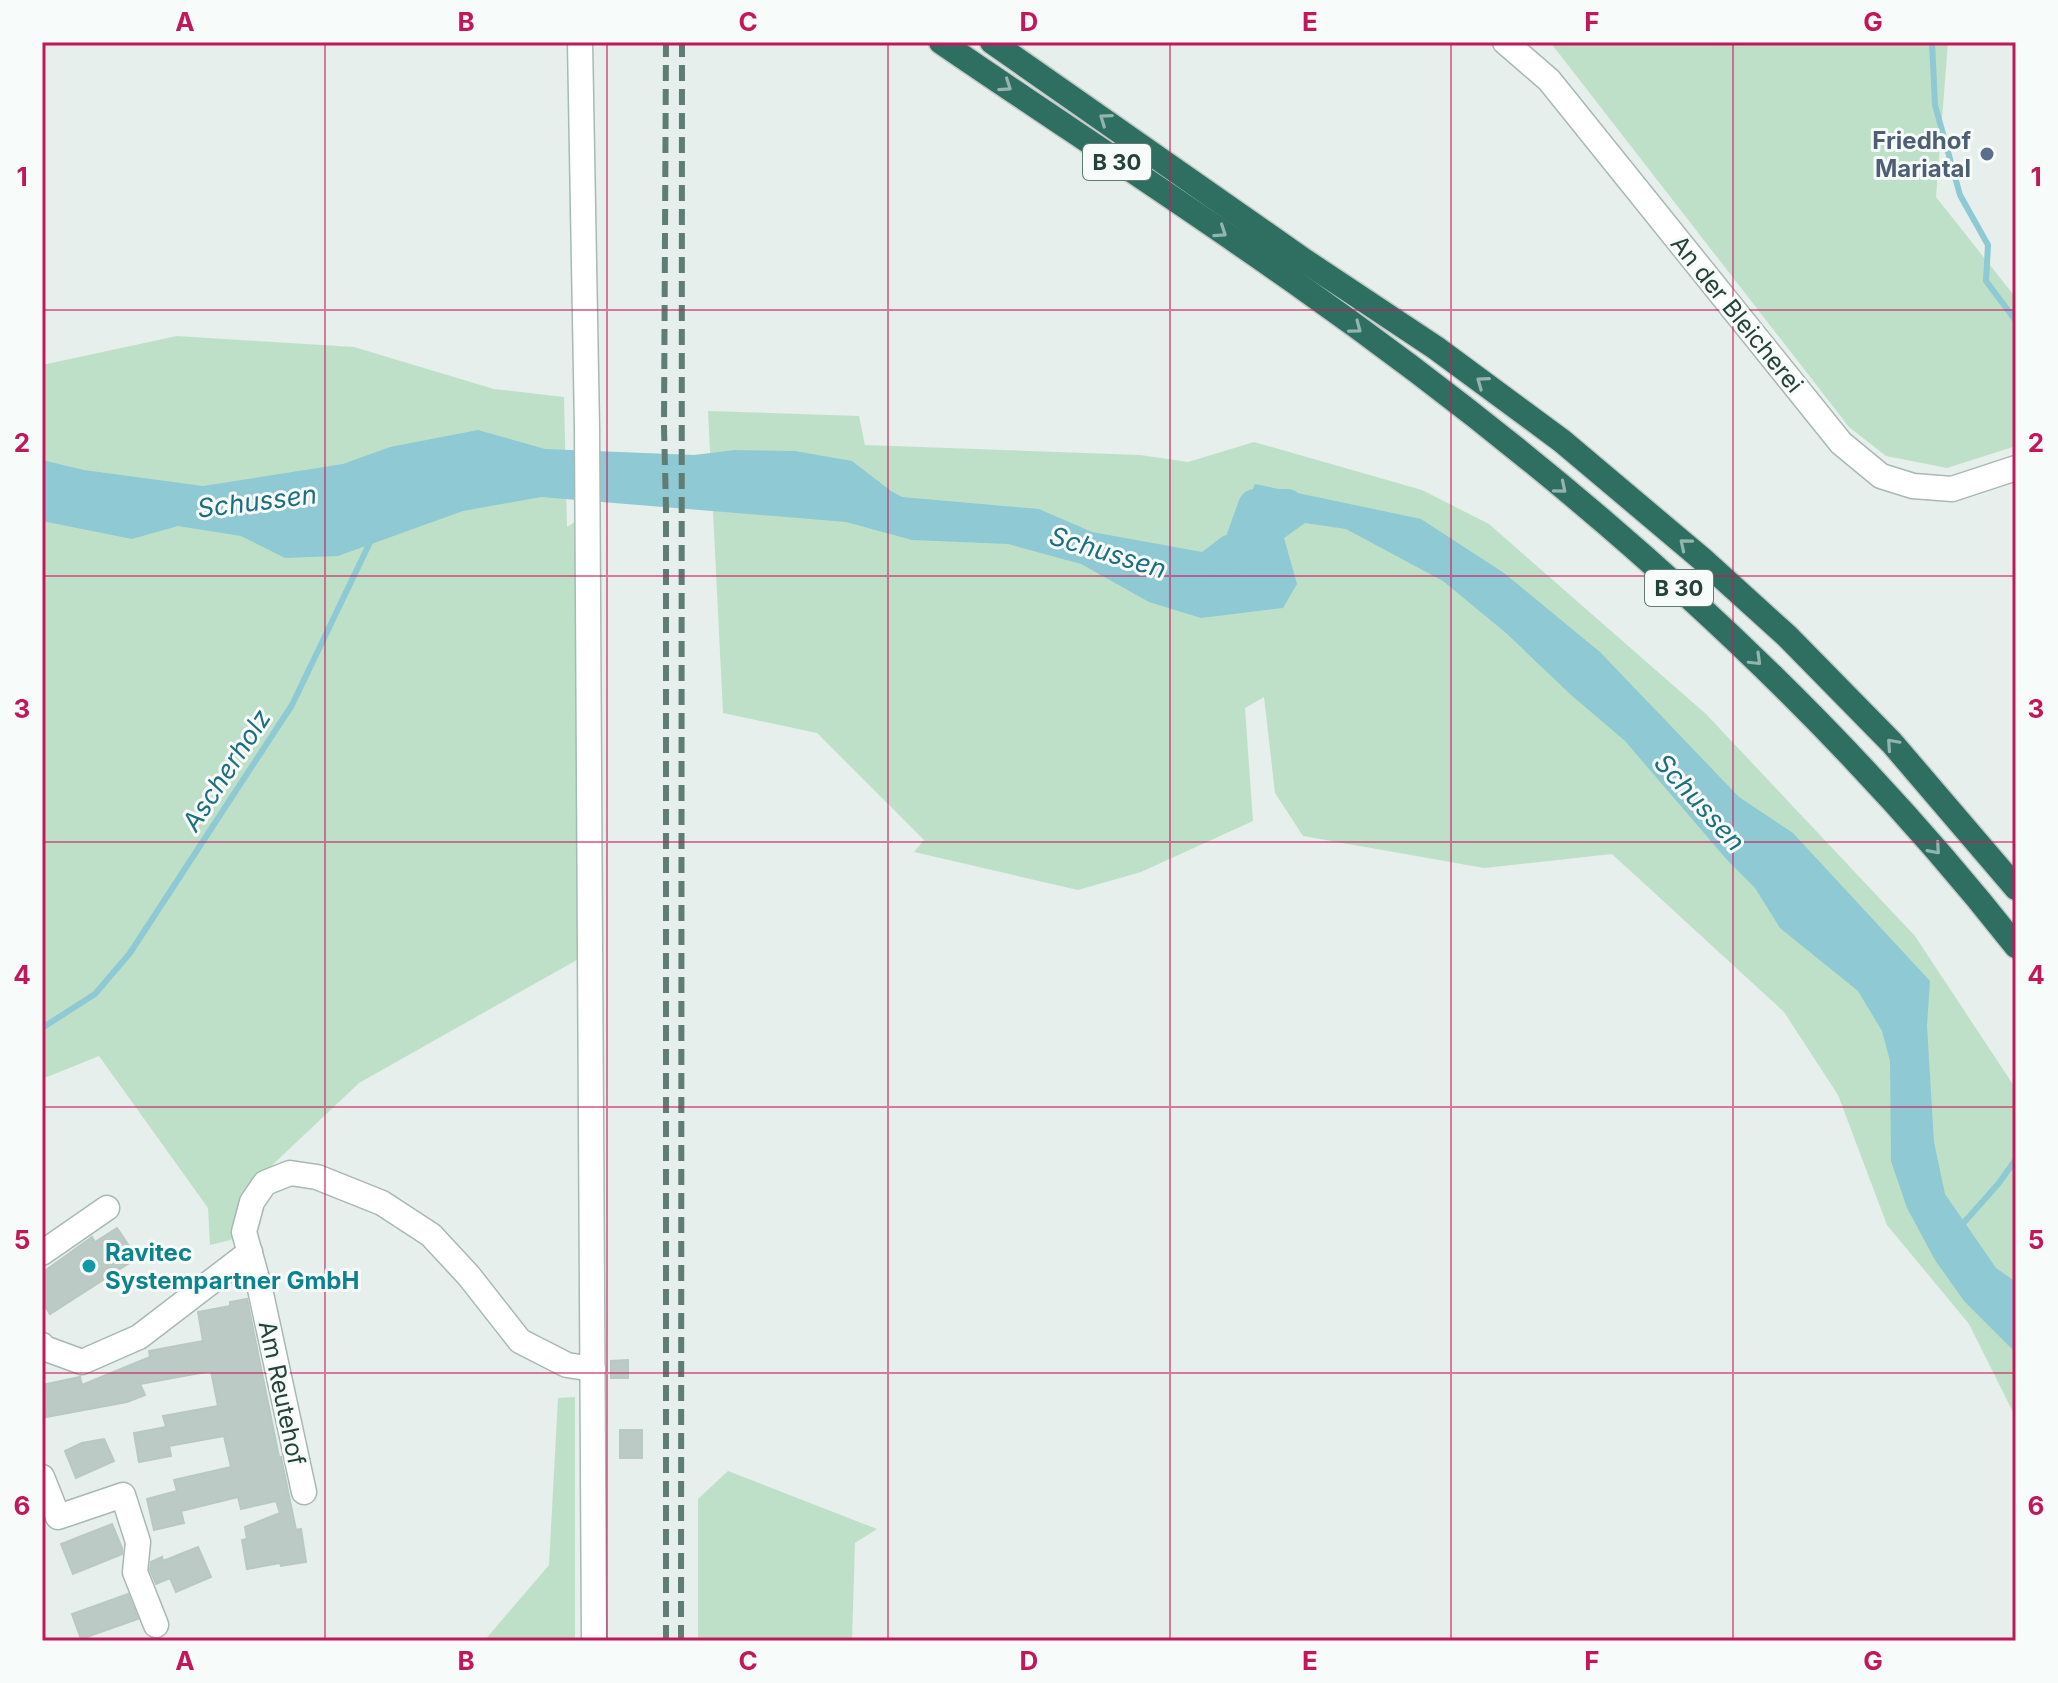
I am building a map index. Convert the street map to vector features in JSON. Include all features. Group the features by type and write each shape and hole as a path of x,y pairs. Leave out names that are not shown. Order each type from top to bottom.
{"highway":[{"name":"B 30","path":"941,42 1294,281 1525,458 1659,569 1758,661 1867,771 2016,946"},
{"name":"B 30","path":"992,42 1305,261 1436,348 1562,441 1702,559 1787,636 1892,743 2016,888"}],"street":[{"path":"580,42 587,428 594,1641"},
{"name":"An der Bleicherei","path":"1505,42 1549,80 1841,443 1881,476 1913,486 1952,489 2016,468"},
{"name":"Am Reutehof","path":"304,1492 244,1232 252,1202 265,1183 290,1173 317,1177 382,1203 431,1235 469,1276 520,1341 567,1365 593,1369"},
{"path":"42,1253 107,1208"},
{"path":"43,1348 82,1362 139,1337 250,1252"},
{"path":"42,1477 58,1517 123,1495 138,1542 135,1572 156,1625"}],"green space":[{"path":"1550,42 1948,42 1936,197 2016,298 2016,446 1947,468 1886,456 1849,427"},
{"path":"177,336 354,347 494,389 564,397 567,527 587,514 591,952 359,1083 242,1197 231,1240 210,1245 208,1208 99,1056 42,1079 42,365"},
{"path":"708,411 859,416 865,445 1140,455 1188,462 1254,442 1422,490 1489,524 1706,714 1915,936 2016,1089 2016,1418 1969,1324 1887,1225 1838,1095 1784,1012 1612,854 1484,868 1303,836 1275,793 1264,697 1245,708 1253,821 1141,872 1078,890 914,852 924,840 817,733 723,713"},
{"path":"575,1397 575,1641 484,1641 549,1565 558,1398"},
{"path":"728,1471 877,1529 855,1543 852,1641 698,1641 698,1499"}],"water":[{"path":"478,430 545,449 694,455 735,450 795,451 852,461 902,497 1039,509 1092,532 1202,552 1223,536 1256,528 1246,506 1255,484 1421,519 1504,573 1600,652 1739,797 1793,833 1930,981 1927,1026 1934,1142 1945,1194 1996,1268 2016,1282 2016,1353 1964,1301 1935,1260 1907,1208 1891,1161 1890,1061 1882,1031 1858,991 1780,928 1755,888 1625,741 1506,633 1443,581 1346,529 1305,523 1284,538 1297,584 1283,608 1201,618 1149,602 1081,564 1008,544 912,540 846,522 541,497 463,511 338,556 285,558 241,536 178,526 132,539 42,521 42,460 84,470 203,486 343,464 390,447"}],"building":[{"name":"Ravitec Systempartner GmbH","path":"117,1228 137,1258 50,1314 42,1301 42,1273 92,1237 95,1242"},
{"path":"247,1299 279,1457 296,1530 301,1529 306,1562 247,1569 242,1540 247,1539 245,1527 280,1513 276,1501 241,1509 238,1497 181,1511 184,1523 154,1530 147,1499 177,1491 174,1480 231,1467 224,1436 169,1446 171,1456 139,1462 134,1433 166,1427 163,1416 218,1406 211,1371 140,1384 145,1395 127,1402 46,1417 42,1385 80,1377 82,1385 150,1357 149,1351 203,1341 198,1312 230,1306 230,1302"},
{"path":"628,1360 628,1378 611,1378 611,1361"},
{"path":"620,1430 642,1430 642,1458 620,1458"},
{"path":"104,1439 114,1461 76,1478 65,1451 82,1443"},
{"path":"112,1524 122,1554 73,1574 61,1544"},
{"path":"198,1547 211,1577 176,1592 170,1578 156,1584 150,1570 151,1562 162,1557 163,1561"},
{"path":"128,1594 138,1619 81,1639 72,1614"}],"waterway":[{"path":"1932,42 1935,105 1960,195 1988,245 1986,281 2016,321"},
{"name":"Schussen","path":"1220,562 1237,556 1255,506 1287,506"},
{"name":"Ascherholz","path":"42,1028 95,994 130,953 292,705 373,536"},
{"path":"1960,1227 2016,1159"}],"railway":[{"path":"666,42 666,1641"},
{"path":"681,1641 682,42"}],"place":[{"name":"Friedhof Mariatal","path":"1987,154"},
{"name":"Ravitec Systempartner GmbH","path":"89,1266"}]}
